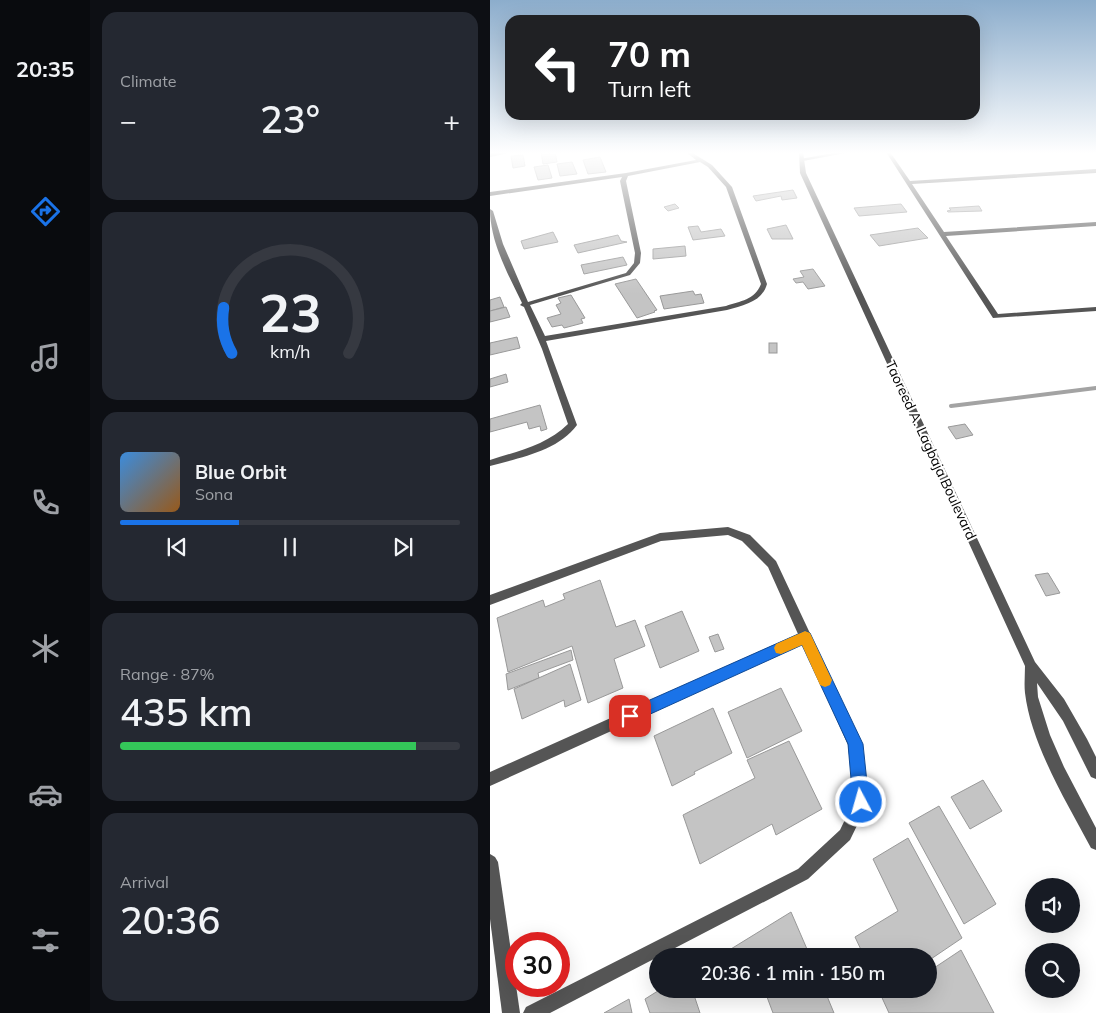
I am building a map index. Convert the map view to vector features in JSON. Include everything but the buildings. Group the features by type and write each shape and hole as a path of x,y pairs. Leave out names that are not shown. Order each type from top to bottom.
{"street":[{"path":"524,304 628,274 637,263 638,253 627,199"},
{"path":"542,339 727,308 751,300 762,293 764,284 733,199"},
{"name":"Taoreed A. Lagbaja Boulevard","path":"816,199 850,277"},
{"path":"920,199 996,316 1096,309"},
{"path":"490,211 503,254 524,304 542,339 573,425 566,434 551,442 490,463"},
{"path":"942,234 1096,224"},
{"name":"Taoreed A. Lagbaja Boulevard","path":"831,234 1031,666 1054,695 1096,772"},
{"path":"490,600 660,538 728,531 746,538 772,564 855,744 861,802 845,835 803,874 532,1013"},
{"path":"490,779 805,637"},
{"name":"Taoreed A. Lagbaja Boulevard","path":"1031,666 1032,697 1044,734 1058,769 1096,843"},
{"path":"490,862 511,1013"}],"waterway":[{"path":"951,406 1096,388"}],"slow traffic":[{"path":"781,648 805,637 825,680"}],"route":[{"path":"630,716 805,637 855,744 861,802"}]}
